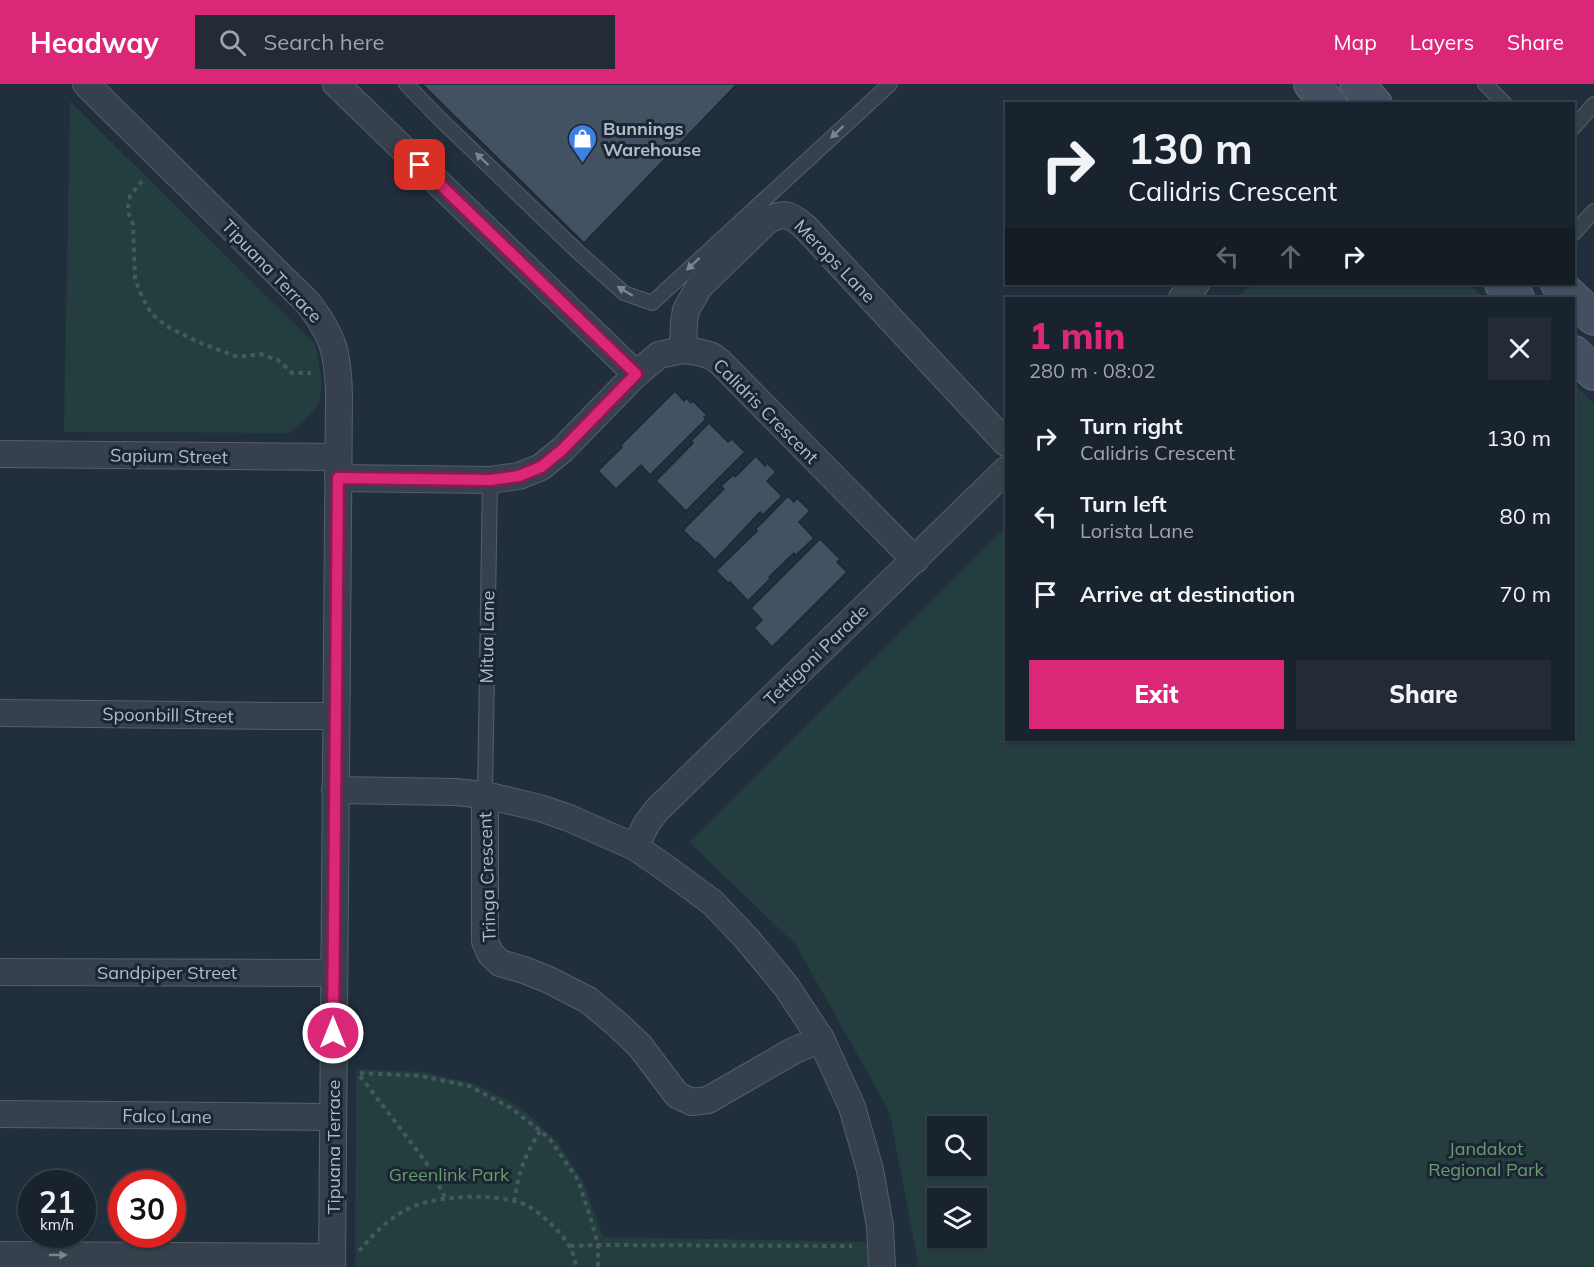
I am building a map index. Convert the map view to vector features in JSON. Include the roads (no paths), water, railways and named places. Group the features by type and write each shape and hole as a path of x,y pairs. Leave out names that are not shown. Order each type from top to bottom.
{"street":[{"name":"Tipuana Terrace","path":"86,84 308,303 323,323 333,343 339,370 332,1262"},
{"path":"336,84 636,374"},
{"path":"1311,84 1330,102"},
{"path":"1334,102 1355,84 1373,102"},
{"name":"Merops Lane","path":"684,350 686,310 699,288 767,221 782,214 792,217 806,228 1005,442"},
{"path":"1183,297 1195,285"},
{"path":"1559,285 1572,297"},
{"path":"1575,300 1594,318"},
{"name":"Calidris Crescent","path":"338,468 490,480 519,476 541,467 562,450 636,374 659,355 684,350 698,352 712,356 720,362 915,560"},
{"path":"1575,354 1594,373"},
{"name":"Sapium Street","path":"0,454 338,468"},
{"name":"Tettigoni Parade","path":"635,848 647,823 657,810 1005,471"},
{"name":"Spoonbill Street","path":"0,713 336,716"},
{"path":"335,790 455,792 485,795 540,808 569,818 635,848 713,903 786,986 821,1039 852,1107 870,1170 880,1226 882,1267"},
{"name":"Tringa Crescent","path":"485,795 485,941 490,953 500,963 549,980 588,1000 618,1024 640,1046 678,1095 692,1102 708,1100 793,1051 821,1039"},
{"name":"Sandpiper Street","path":"0,972 334,973"},
{"name":"Falco Lane","path":"0,1114 333,1117"},
{"path":"0,1255 332,1262"}],"lane":[{"path":"406,84 577,251 624,293 652,303 880,87"},
{"path":"1485,84 1503,102"},
{"path":"1575,126 1594,105"},
{"path":"1575,232 1594,211"},
{"name":"Mitua Lane","path":"485,795 490,480"}],"place":[{"name":"Bunnings Warehouse","path":"582,164"}],"park label":[{"name":"Jandakot Regional Park","path":"1486,1158"},
{"name":"Greenlink Park","path":"449,1174"}]}
